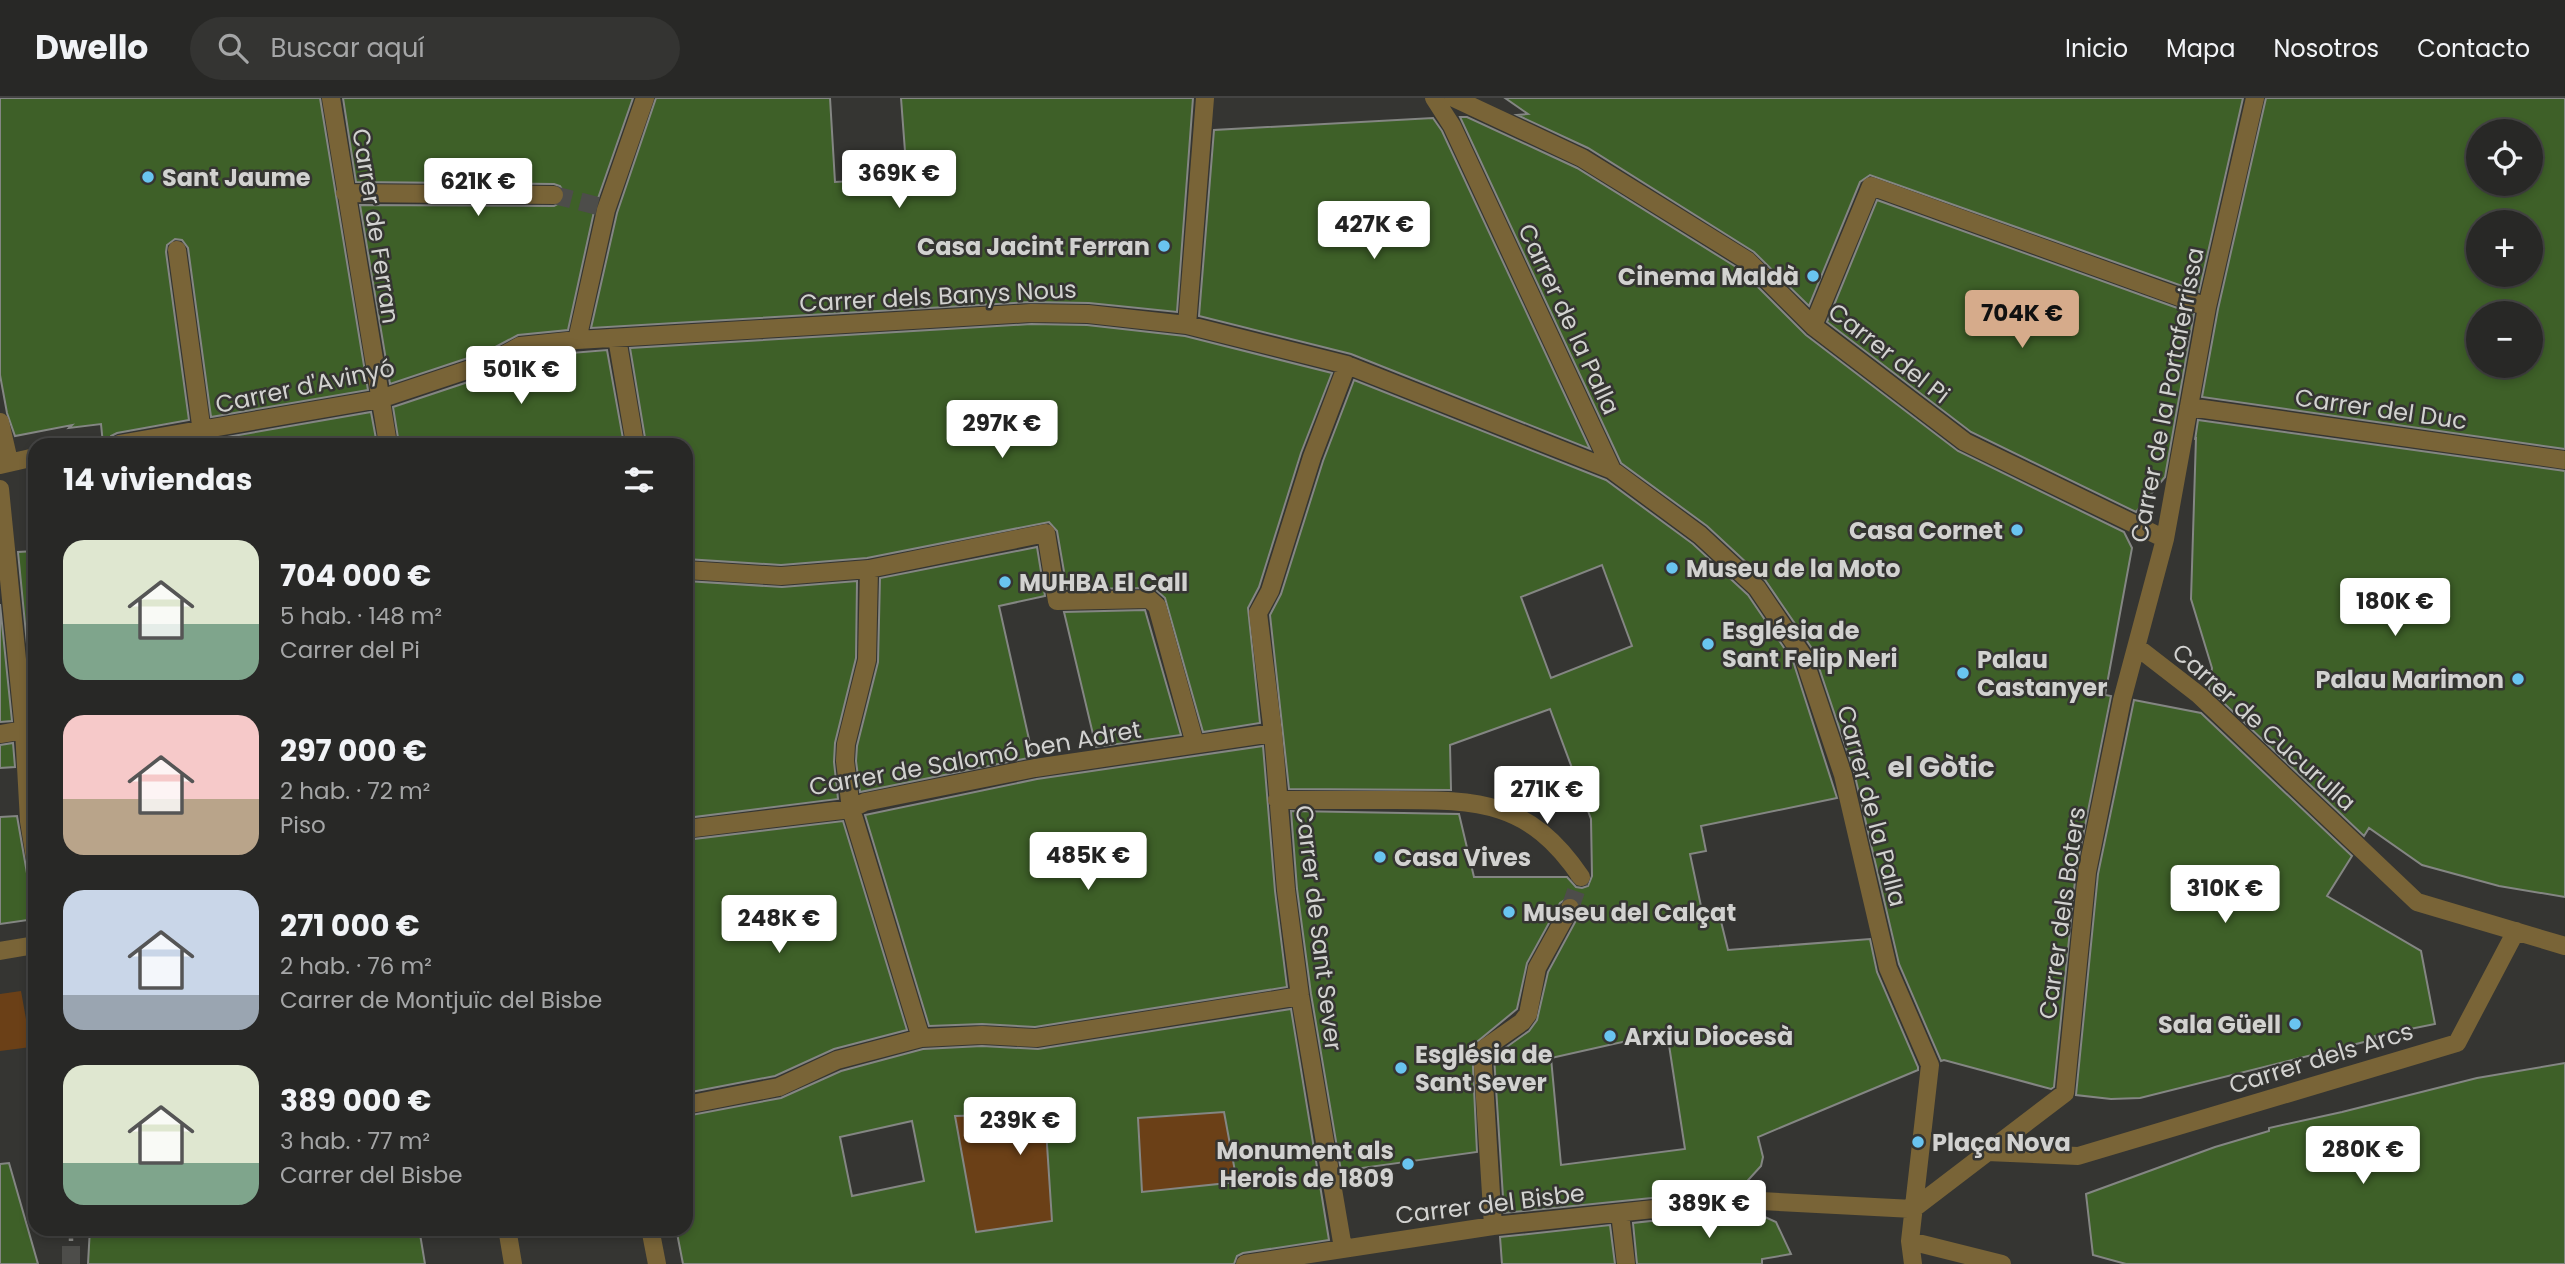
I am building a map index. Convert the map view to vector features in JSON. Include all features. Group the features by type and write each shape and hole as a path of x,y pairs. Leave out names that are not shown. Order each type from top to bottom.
{"street":[{"name":"Carrer de Ferran","path":"331,98 387,438"},
{"path":"577,340 602,208 645,98"},
{"path":"1187,325 1205,98"},
{"name":"Carrer de la Palla","path":"1434,98 1452,126 1612,470 1700,535 1757,588 1803,656 1843,775 1888,968 1930,1065 1913,1209"},
{"name":"Carrer del Pi","path":"1454,98 1581,158 1748,261 1813,326 1965,442 2165,539"},
{"name":"Carrer de la Portaferrissa","path":"2122,699 2165,539 2207,307 2255,98"},
{"path":"1813,326 1871,186 2207,307"},
{"path":"345,193 554,195"},
{"path":"177,250 202,432"},
{"name":"Carrer dels Banys Nous","path":"577,340 1031,313 1088,314 1187,325 1347,365 1612,470"},
{"path":"618,338 634,438"},
{"name":"Carrer d'Avinyó","path":"160,438 380,399 491,362 520,346 577,340"},
{"name":"Carrer de Sant Sever","path":"1343,1248 1300,996 1258,613 1270,591 1311,457 1347,365"},
{"name":"Carrer del Duc","path":"2189,408 2565,460"},
{"path":"0,422 4,463 28,458"},
{"path":"0,489 28,738 0,734"},
{"path":"693,570 781,576 869,569 1046,533 1057,601 1149,599 1157,606 1195,744"},
{"path":"869,569 867,660 846,744 851,808 921,1038"},
{"name":"Carrer de Cucurulla","path":"2137,647 2199,695 2417,902 2565,946"},
{"name":"Carrer dels Boters","path":"1987,1152 2064,1093 2087,872 2122,699"},
{"name":"Carrer de Salomó ben Adret","path":"693,828 851,808 864,802 1035,768 1273,733"},
{"path":"1277,800 1454,800 1490,806 1523,819 1555,844 1581,877"},
{"path":"1493,1226 1482,1050 1522,1022 1528,1014 1537,968 1570,908"},
{"name":"Carrer dels Arcs","path":"1987,1152 2078,1156 2457,1043 2516,931"},
{"path":"0,951 28,945"},
{"path":"693,1104 779,1087 837,1060 921,1038 982,1035 1036,1038 1300,996"},
{"path":"1913,1264 1910,1241 1913,1209 1987,1152"},
{"name":"Carrer del Bisbe","path":"1245,1264 1493,1226 1742,1200 1913,1209"},
{"path":"1620,1213 1626,1264"},
{"path":"509,1236 513,1264"},
{"path":"652,1236 657,1264"},
{"path":"1910,1241 2002,1264"}],"path":[{"path":"72,1236 72,1241"}],"shaded area":[{"path":"21,991 28,1030 28,1047 0,1051 0,994"},
{"path":"1224,1112 1237,1182 1051,1202 1052,1221 976,1232 955,1116 1045,1114 1047,1143 1138,1119"}],"building":[{"path":"0,98 320,98 368,390 211,417 188,248 182,240 175,239 167,245 166,252 189,420 117,433 110,438 102,438 101,424 69,428 72,425 15,436 7,413 0,375"},
{"path":"343,98 633,98 595,207 568,330 518,335 486,352 390,384 360,205 554,206 563,201 565,194 560,186 554,184 356,182"},
{"path":"656,98 830,98 835,182 907,178 901,98 1193,98 1177,312 1089,303 1030,302 591,328 617,213"},
{"path":"1505,98 2243,98 2199,292 1870,175 1860,182 1809,306 1754,252 1588,148 1517,115 1528,114"},
{"path":"2266,98 2565,98 2565,449 2202,397 2218,309"},
{"path":"1460,117 1467,117 1577,168 1741,270 1806,335 1958,451 2124,532 2132,548 2105,695 2111,696 2076,871 2054,1087 2051,1089 1941,1061 1899,964 1854,772 1813,650 1765,580 1707,526 1621,463"},
{"path":"1433,118 1442,131 1590,449 1351,354 1199,316 1214,130"},
{"path":"1877,200 2194,314 2165,477 2136,512 1971,432 1827,322"},
{"path":"1031,324 1087,325 1185,336 1332,373 1301,453 1259,587 1248,608 1260,723 1203,732 1165,598 1149,588 1067,589 1057,531 1049,522 867,558 781,565 693,559 693,438 645,438 630,348"},
{"path":"607,350 623,438 398,438 393,407 495,373 523,357"},
{"path":"1354,380 1606,480 1693,544 1748,595 1793,661 1837,798 1701,826 1706,851 1690,854 1702,911 1718,909 1728,950 1870,939 1877,972 1918,1070 1758,1137 1763,1157 1761,1166 1740,1189 1504,1213 1494,1056 1529,1031 1537,1020 1548,972 1580,913 1580,903 1570,897 1560,903 1527,963 1517,1009 1472,1046 1477,1152 1341,1171 1311,994 1297,889 1291,811 1459,814 1474,877 1567,877 1576,887 1582,888 1588,886 1592,876 1591,819 1550,709 1450,745 1451,790 1289,789 1270,615 1281,594 1323,461","holes":["1602,565 1632,646 1551,678 1521,597","1667,1032 1685,1149 1561,1165 1551,1058"]},
{"path":"371,412 376,438 222,438"},
{"path":"2198,420 2565,471 2565,897 2499,886 2422,865 2369,828 2364,836 2209,689 2212,668 2191,599 2196,437 2195,440"},
{"path":"1037,547 1045,596 999,606 1033,757 860,792 857,746 878,662 880,578"},
{"path":"28,551 28,654 18,552"},
{"path":"693,581 782,587 857,581 856,658 835,743 838,799 693,817"},
{"path":"0,604 12,721 0,722"},
{"path":"1145,610 1181,735 1096,747 1064,612"},
{"path":"2134,700 2201,713 2352,856 2327,896 2421,951 2435,1024 2375,1036 2376,1039 2140,1098 2111,1099 2076,1095 2098,874"},
{"path":"13,743 15,767 0,768 0,745"},
{"path":"1263,746 1275,891 1287,987 1035,1027 982,1024 929,1026 865,815 1037,779"},
{"path":"17,816 28,879 28,920 0,924 0,817"},
{"path":"843,821 907,1030 834,1049 775,1076 693,1092 693,839"},
{"path":"1291,1009 1329,1240 1243,1253 1237,1256 1234,1264 683,1264 678,1236 693,1236 693,1115 781,1098 841,1071 923,1049 982,1046 1038,1049","holes":["1224,1112 1237,1182 1142,1192 1138,1118","1045,1114 1052,1221 976,1232 955,1116","912,1121 924,1181 852,1196 840,1137"]},
{"path":"2565,1063 2565,1264 2126,1264 2093,1255 2086,1194 2215,1147 2269,1131 2269,1128 2477,1078"},
{"path":"9,1163 38,1264 0,1264 0,1164"},
{"path":"1754,1212 1776,1222 1791,1254 1762,1259 1762,1264 1637,1264 1633,1223"},
{"path":"1610,1225 1615,1264 1502,1264 1500,1237"},
{"path":"90,1236 420,1236 425,1264 88,1264"}],"tunnel":[{"path":"554,195 598,206"},
{"path":"1570,908 1581,877"},
{"path":"71,1241 71,1264"}],"place":[{"name":"Sant Jaume","path":"148,177"},
{"name":"Casa Jacint Ferran","path":"1164,246"},
{"name":"Cinema Maldà","path":"1813,276"},
{"name":"Casa Cornet","path":"2017,530"},
{"name":"Museu de la Moto","path":"1672,568"},
{"name":"MUHBA El Call","path":"1005,582"},
{"name":"Església de Sant Felip Neri","path":"1708,644"},
{"name":"Palau Castanyer","path":"1963,673"},
{"name":"Palau Marimon","path":"2518,679"},
{"name":"Casa Vives","path":"1380,857"},
{"name":"Museu del Calçat","path":"1509,912"},
{"name":"Sala Güell","path":"2295,1024"},
{"name":"Arxiu Diocesà","path":"1610,1036"},
{"name":"Església de Sant Sever","path":"1401,1068"},
{"name":"Plaça Nova","path":"1918,1142"},
{"name":"Monument als Herois de 1809","path":"1408,1164"}],"district":[{"name":"el Gòtic","path":"1941,767"}]}
